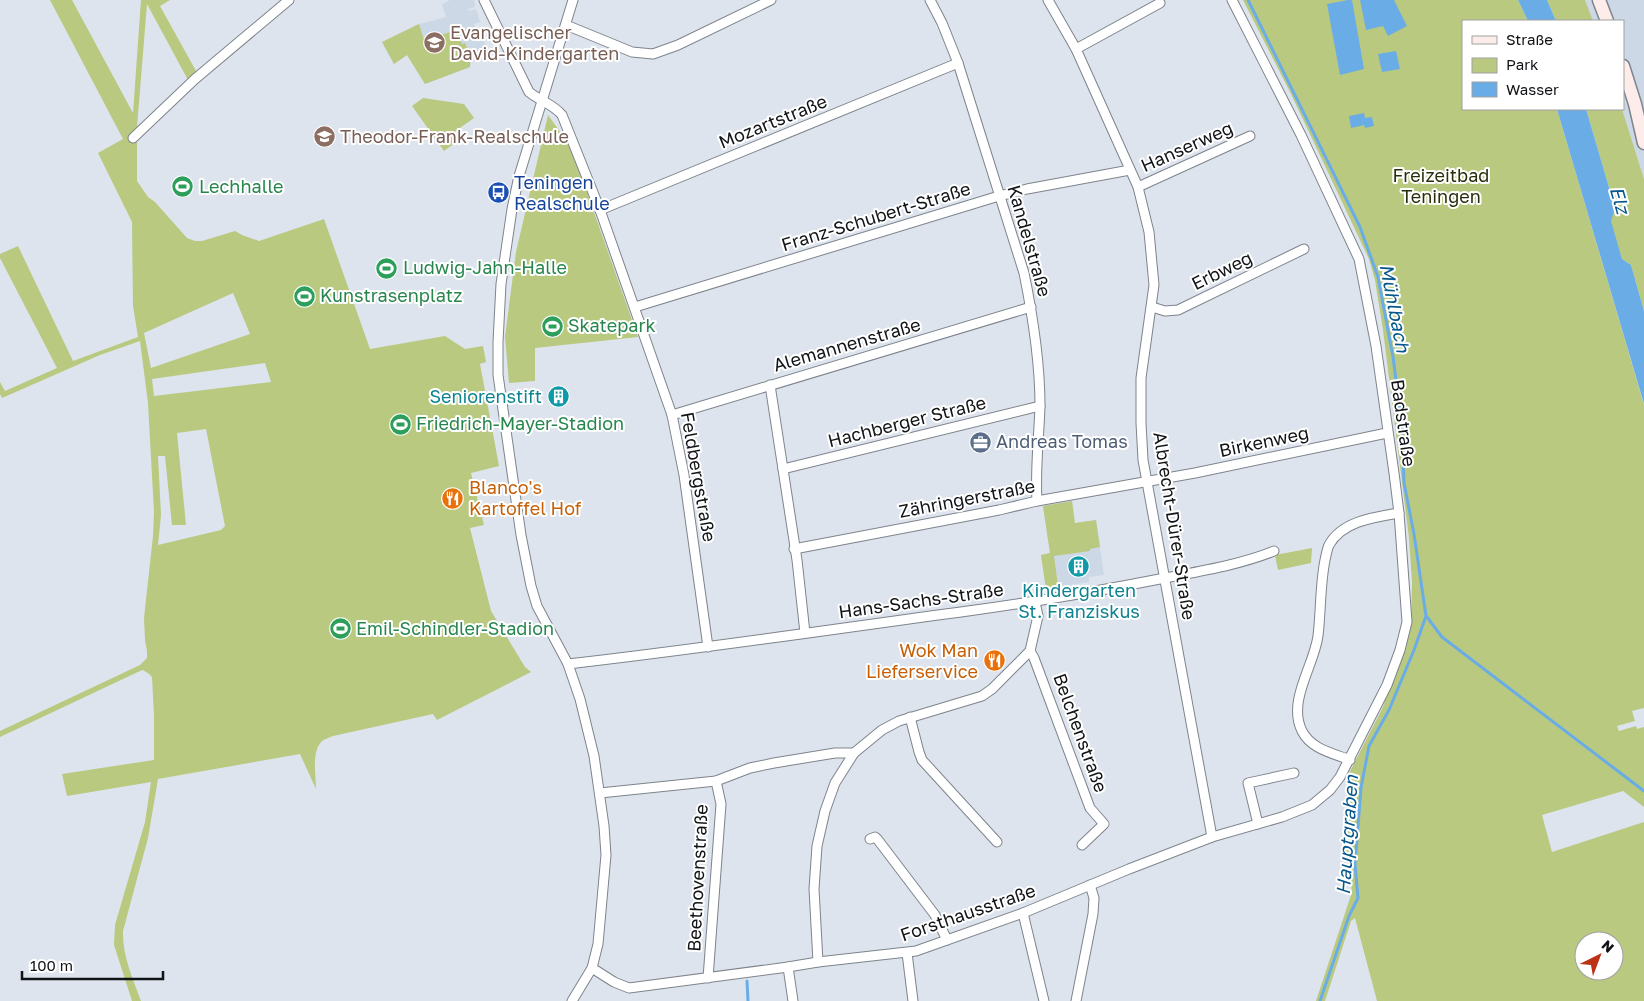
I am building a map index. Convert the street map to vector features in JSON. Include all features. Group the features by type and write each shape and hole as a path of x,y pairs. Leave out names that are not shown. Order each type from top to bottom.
{"street":[{"path":"133,138 195,79 289,0"},
{"name":"Feldbergstraße","path":"484,0 529,92 553,105 562,115 600,210 635,308 672,415 683,470 708,647"},
{"path":"572,1001 592,968 598,944 606,855 600,793 594,756 582,708 568,664 537,606 530,586 498,375 498,342 501,284 510,215 519,176 573,0"},
{"path":"566,25 632,52 653,54 678,45 772,0"},
{"name":"Kandelstraße","path":"930,0 942,23 958,64 1024,273 1038,356 1040,406 1037,501"},
{"name":"Albrecht-Dürer-Straße","path":"1048,0 1076,48 1138,187 1149,232 1154,285 1141,378 1143,460 1212,837"},
{"name":"Badstraße","path":"1232,0 1301,135 1359,259 1376,346 1399,514 1407,622 1400,650 1387,685 1340,777"},
{"path":"1599,0 1607,20"},
{"path":"1076,48 1160,3"},
{"name":"Mozartstraße","path":"600,210 958,64"},
{"path":"1624,69 1644,143"},
{"name":"Hanserweg","path":"1138,187 1250,136"},
{"name":"Franz-Schubert-Straße","path":"635,308 999,196 1130,170"},
{"name":"Erbweg","path":"1152,307 1165,311 1178,310 1304,249"},
{"name":"Alemannenstraße","path":"672,415 1031,307"},
{"path":"770,384 805,633"},
{"name":"Hachberger Straße","path":"783,469 1040,406"},
{"name":"Birkenweg","path":"1147,482 1387,433"},
{"name":"Zähringerstraße","path":"794,549 1000,510 1037,501 1147,482"},
{"path":"1350,760 1313,745 1303,733 1297,718 1299,699 1318,636 1324,564 1328,546 1348,527 1359,522 1399,514"},
{"name":"Hans-Sachs-Straße","path":"568,664 708,647 1035,602 1219,568 1274,551"},
{"path":"818,962 814,889 817,846 825,811 835,783 854,753 882,730 899,720 982,696 992,689 1030,651 1038,616 1035,602"},
{"name":"Belchenstraße","path":"1030,651 1090,808 1104,824 1082,845"},
{"path":"910,717 922,760 997,842"},
{"path":"600,793 716,781 750,768 774,763 835,753 854,753"},
{"path":"1258,824 1248,783 1294,773"},
{"name":"Forsthausstraße","path":"592,968 614,982 629,988 818,962 916,951 1023,912 1212,837 1282,817 1312,805 1330,790 1340,777"},
{"name":"Beethovenstraße","path":"708,978 721,804 716,781"},
{"path":"870,839 876,837 935,915 947,940"},
{"path":"1076,1001 1094,898 1090,885"},
{"path":"1023,912 1044,1001"},
{"path":"907,953 913,1001"},
{"path":"788,967 793,1001"}],"shaded area":[{"name":"Evangelischer David-Kindergarten","path":"450,0 474,0 475,7 468,9 469,11 476,9 480,22 474,24 481,41 484,41 486,45 484,46 485,50 471,55 470,67 425,84 407,55 394,64 382,42 419,24 446,17 442,4"},
{"path":"1585,0 1644,0 1644,179 1622,110 1624,110 1624,20 1593,20"},
{"path":"1072,501 1075,523 1096,520 1104,575 1089,577 1089,582 1046,589 1041,555 1050,553 1043,506"}],"green space":[{"path":"50,0 72,0 133,113 141,0 170,0 160,6 196,71 188,80 147,4 137,127 137,181 148,197 155,202 187,238 202,241 235,231 259,241 324,219 370,349 445,336 465,349 483,346 486,362 480,364 499,466 471,473 484,525 470,528 491,611 525,667 531,672 437,720 433,714 333,736 322,741 315,757 316,789 300,754 158,779 148,838 123,931 126,958 141,1001 132,1001 114,945 115,925 145,822 151,782 67,796 62,774 154,760 152,677 143,670 140,671 0,737 0,731 140,665 147,658 144,618 154,512 148,403 140,341 100,355 2,398 0,394 0,382 5,391 57,368 0,258 0,254 18,246 73,361 138,337 133,306 132,222 98,153 123,139","holes":["233,293 250,334 151,368 144,333","265,363 271,382 154,396 152,379","206,429 225,526 221,530 158,545 161,515 158,456 165,456 172,525 186,525 177,433"]},
{"name":"Freizeitbad Teningen","path":"1243,0 1518,0 1528,20 1462,20 1462,110 1557,110 1644,405 1644,708 1632,711 1635,721 1617,726 1619,731 1636,726 1637,729 1644,727 1644,807 1623,791 1542,815 1552,852 1644,822 1644,1001 1377,1001 1355,918 1351,921 1325,1001 1316,1001 1352,892 1346,851 1352,789 1346,779 1382,709 1411,628 1412,582 1409,538 1375,280 1369,259 1290,92"},
{"path":"1547,0 1585,0 1593,20 1556,20"},
{"name":"Evangelischer David-Kindergarten","path":"419,24 424,40 457,30 462,44 465,43 467,48 469,48 471,55 470,67 425,84 407,55 394,64 382,42"},
{"path":"423,98 464,104 474,118 450,135 455,143 444,151 412,106"},
{"path":"1586,110 1622,110 1644,179 1644,311 1631,265 1622,259 1610,221 1615,208"},
{"path":"548,115 571,147 638,337 535,348 535,381 509,383 505,337 516,252"},
{"path":"1072,501 1075,523 1096,520 1100,547 1090,549 1090,551 1054,556 1058,586 1046,589 1041,555 1050,553 1043,506"},
{"path":"1312,548 1311,563 1278,570 1275,555"}],"water":[{"path":"1352,0 1364,69 1340,75 1327,4"},
{"path":"1360,0 1394,0 1407,26 1388,36 1383,26 1366,30"},
{"path":"1518,0 1547,0 1556,20 1528,20"},
{"path":"1396,51 1400,69 1382,72 1378,54"},
{"path":"1557,110 1586,110 1615,208 1611,221 1622,259 1631,265 1644,311 1644,404"},
{"path":"1364,113 1365,118 1372,117 1374,126 1365,128 1364,125 1351,128 1349,116"}],"waterway":[{"name":"Mühlbach","path":"1248,0 1360,227 1378,277 1393,357 1402,427 1404,483 1414,534 1426,616 1389,710 1369,746 1361,788 1355,864 1358,898 1349,916 1320,1001"},
{"path":"1427,617 1442,637 1644,791"},
{"path":"747,981 748,1001"}],"place":[{"name":"Evangelischer David-Kindergarten","path":"434,43"},
{"name":"Theodor-Frank-Realschule","path":"324,137"},
{"name":"Lechhalle","path":"183,187"},
{"name":"Teningen Realschule","path":"498,193"},
{"name":"Ludwig-Jahn-Halle","path":"387,268"},
{"name":"Kunstrasenplatz","path":"304,296"},
{"name":"Skatepark","path":"552,326"},
{"name":"Seniorenstift","path":"558,397"},
{"name":"Friedrich-Mayer-Stadion","path":"400,424"},
{"name":"Andreas Tomas","path":"980,442"},
{"name":"Blanco's Kartoffel Hof","path":"453,498"},
{"name":"Kindergarten St. Franziskus","path":"1079,566"},
{"name":"Emil-Schindler-Stadion","path":"340,629"},
{"name":"Wok Man Lieferservice","path":"994,661"}],"water label":[{"name":"Elz","path":"1620,200"},
{"name":"Hauptgraben","path":"1347,835"}]}
